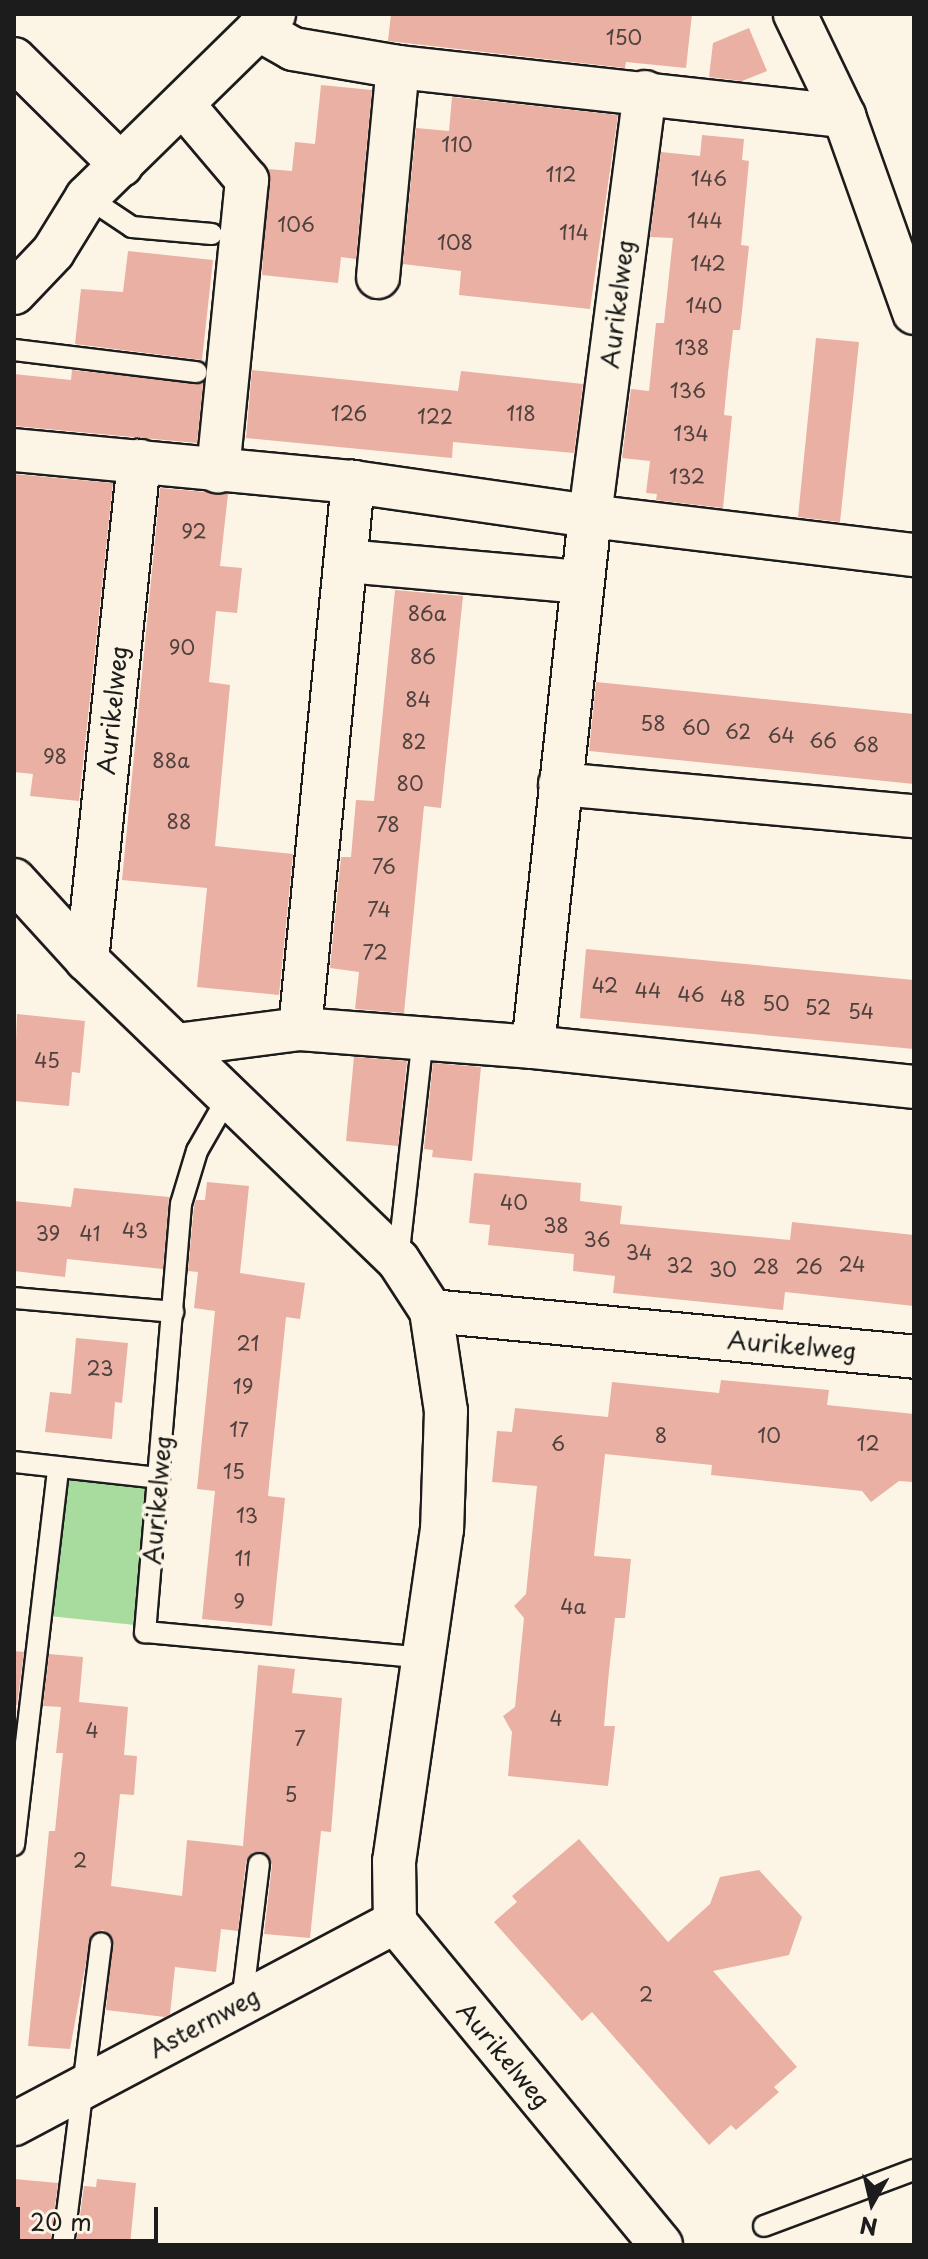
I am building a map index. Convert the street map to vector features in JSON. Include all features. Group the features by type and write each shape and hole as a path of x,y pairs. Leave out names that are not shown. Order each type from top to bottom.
{"street":[{"path":"795,14 844,116 914,313"},
{"path":"14,293 53,252 87,197 185,107 266,22 293,49 398,67 844,116"},
{"path":"14,59 121,165"},
{"path":"378,277 398,67"},
{"name":"Aurikelweg","path":"533,1047 581,582 645,92"},
{"path":"185,107 247,180 218,472"},
{"path":"14,450 139,461 218,472 353,482 590,516 914,555"},
{"name":"Aurikelweg","path":"87,960 139,461"},
{"path":"300,1029 353,482"},
{"path":"346,561 581,582"},
{"path":"560,784 914,816"},
{"path":"14,880 87,960 398,1260 431,1311 446,1411 442,1529 394,1861 395,1922"},
{"path":"177,1045 300,1029 533,1047 914,1087"},
{"name":"Aurikelweg","path":"431,1311 914,1357"},
{"name":"Aurikelweg","path":"395,1922 661,2245"},
{"name":"Asternweg","path":"14,2124 84,2084 395,1922"}],"lane":[{"path":"87,197 132,227 212,234"},
{"path":"14,350 197,372"},
{"path":"398,1260 423,1038"},
{"name":"Aurikelweg","path":"228,1097 197,1151 181,1204 145,1632 425,1658"},
{"path":"14,1298 173,1312"},
{"path":"14,1462 159,1478"},
{"path":"14,1845 17,1797 58,1468"},
{"path":"242,2002 259,1864"},
{"path":"63,2245 101,1943"},
{"path":"764,2226 914,2170"}],"green space":[{"path":"63,1479 149,1487 135,1625 49,1616"}],"building":[{"path":"391,14 692,14 686,68 626,62 625,68 388,41"},
{"path":"749,28 767,71 742,81 709,77 713,43"},
{"path":"321,85 372,90 356,259 341,257 338,283 262,275 268,169 292,171 295,142 315,144"},
{"path":"452,97 618,115 590,309 459,295 461,271 403,264 416,128 449,131"},
{"path":"702,135 744,139 742,160 749,161 741,245 749,246 740,330 733,330 728,373 724,415 732,416 723,508 656,500 657,494 646,493 650,461 622,458 631,389 649,391 656,323 664,323 673,238 650,237 661,152 700,156"},
{"path":"128,251 213,260 202,360 75,344 81,289 123,292"},
{"path":"816,338 859,342 840,522 798,517"},
{"path":"72,370 203,384 197,443 14,426 14,374 71,380"},
{"path":"252,370 458,391 461,371 583,384 574,453 453,442 452,458 246,438"},
{"path":"14,474 113,483 79,801 30,796 33,774 14,772"},
{"path":"160,488 228,494 220,566 242,568 237,613 216,611 209,682 230,685 215,846 293,854 279,995 197,987 207,888 122,880"},
{"path":"395,590 463,596 441,808 424,806 404,1013 355,1009 359,972 330,968 341,857 351,857 356,800 374,801"},
{"path":"596,682 914,714 914,784 589,751"},
{"path":"586,949 914,980 914,1049 580,1018"},
{"path":"17,1014 85,1021 80,1073 72,1072 69,1106 14,1101"},
{"path":"354,1057 407,1061 398,1146 346,1141"},
{"path":"433,1063 481,1067 472,1161 432,1157 433,1150 424,1149"},
{"path":"474,1173 581,1183 580,1201 622,1206 620,1224 790,1240 792,1222 914,1235 914,1306 785,1292 783,1310 613,1293 615,1276 573,1271 574,1254 488,1245 490,1225 469,1223"},
{"path":"207,1182 249,1186 240,1273 305,1283 300,1319 286,1317 272,1454 268,1496 285,1498 272,1626 202,1619 215,1491 197,1489 215,1311 194,1308 198,1272 188,1271 194,1206 196,1200 205,1200"},
{"path":"74,1188 169,1197 163,1269 67,1259 65,1277 14,1271 14,1201 71,1207"},
{"path":"76,1338 128,1343 122,1403 115,1402 112,1439 45,1432 50,1392 71,1394"},
{"path":"721,1380 829,1390 827,1405 914,1414 914,1482 899,1481 871,1502 862,1491 711,1475 712,1465 605,1454 594,1556 631,1559 625,1618 615,1618 609,1671 604,1726 615,1726 608,1786 508,1776 512,1732 503,1716 515,1707 524,1618 514,1606 526,1594 537,1486 492,1482 497,1431 512,1432 515,1408 608,1417 612,1382 719,1393"},
{"path":"14,1651 24,1652 17,1705 14,1705"},
{"path":"49,1654 83,1657 79,1702 128,1707 124,1755 137,1756 134,1795 120,1794 111,1886 182,1896 187,1840 243,1846 258,1665 295,1669 292,1693 342,1698 331,1832 321,1831 310,1938 264,1934 272,1865 266,1853 253,1852 246,1862 238,1931 221,1929 216,1972 175,1967 170,2014 165,2017 106,2010 113,1939 103,1930 91,1935 70,2049 28,2046 49,1831 55,1831 63,1753 56,1753 61,1707 43,1706"},
{"path":"579,1839 668,1942 710,1904 720,1877 759,1870 802,1917 789,1955 713,1971 797,2067 774,2087 779,2092 736,2130 731,2125 709,2145 592,2012 582,2021 494,1922 517,1902 512,1896"},
{"path":"14,2179 58,2183 50,2245 14,2245"},
{"path":"97,2179 136,2183 130,2245 76,2245 84,2186 96,2187"}]}
